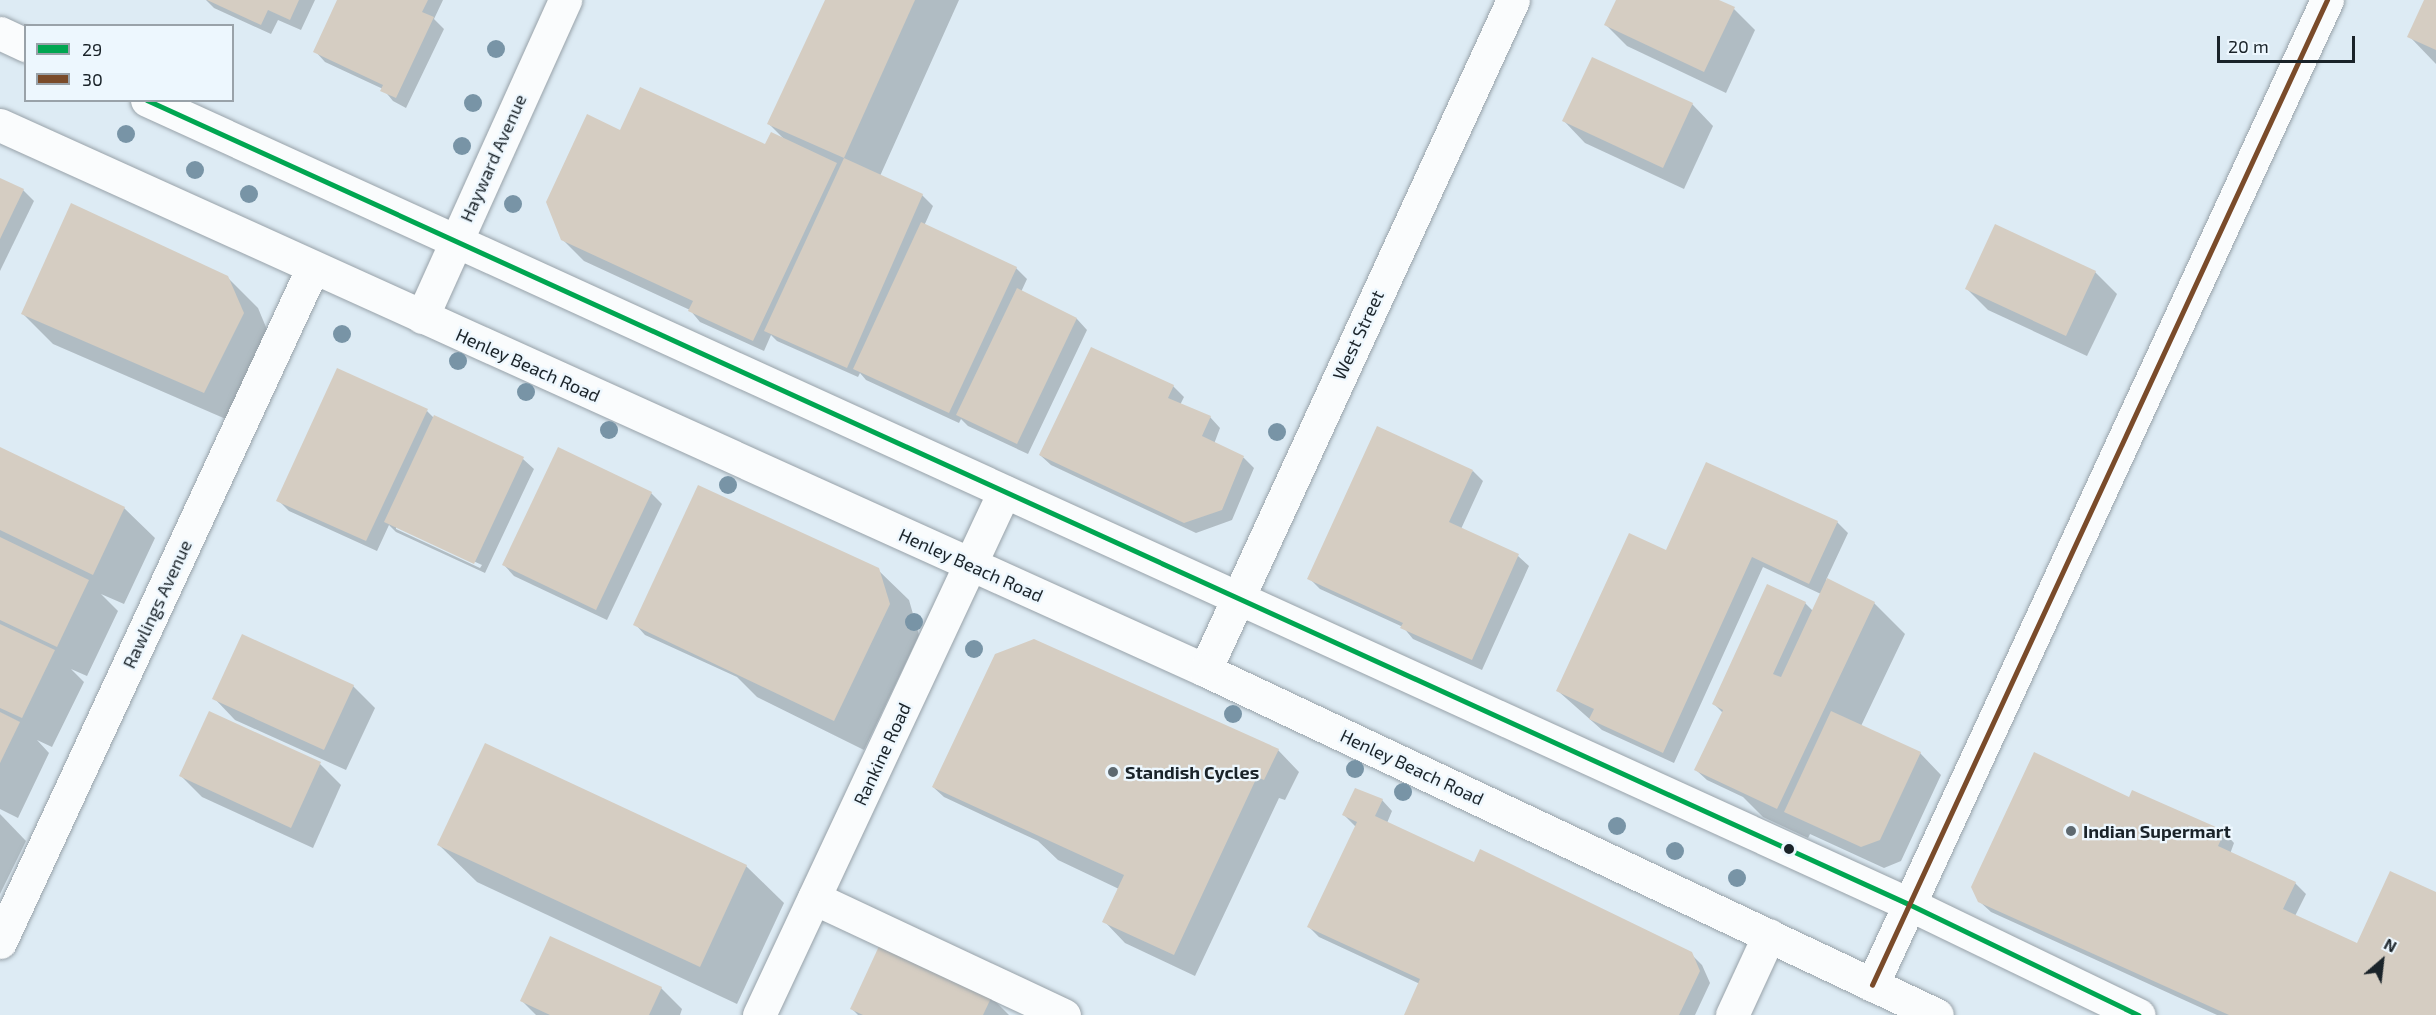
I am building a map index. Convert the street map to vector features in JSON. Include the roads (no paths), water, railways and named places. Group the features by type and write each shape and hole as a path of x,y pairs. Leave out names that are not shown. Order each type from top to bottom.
{"main road":[{"name":"Hayward Avenue","path":"422,316 565,0"},
{"name":"West Street","path":"1205,670 1236,598 1513,0"},
{"path":"1872,985 2327,0"},
{"path":"0,33 24,44"},
{"path":"151,102 1908,904 2139,1015"},
{"name":"Henley Beach Road","path":"0,125 1205,670 1937,1015"},
{"name":"Rawlings Avenue","path":"0,942 313,267"},
{"name":"Rankine Road","path":"759,1015 1004,492"},
{"path":"814,898 1064,1015"},
{"path":"1732,1015 1768,935"}],"place":[{"name":"Standish Cycles","path":"1113,772"},
{"name":"Indian Supermart","path":"2071,831"}]}
